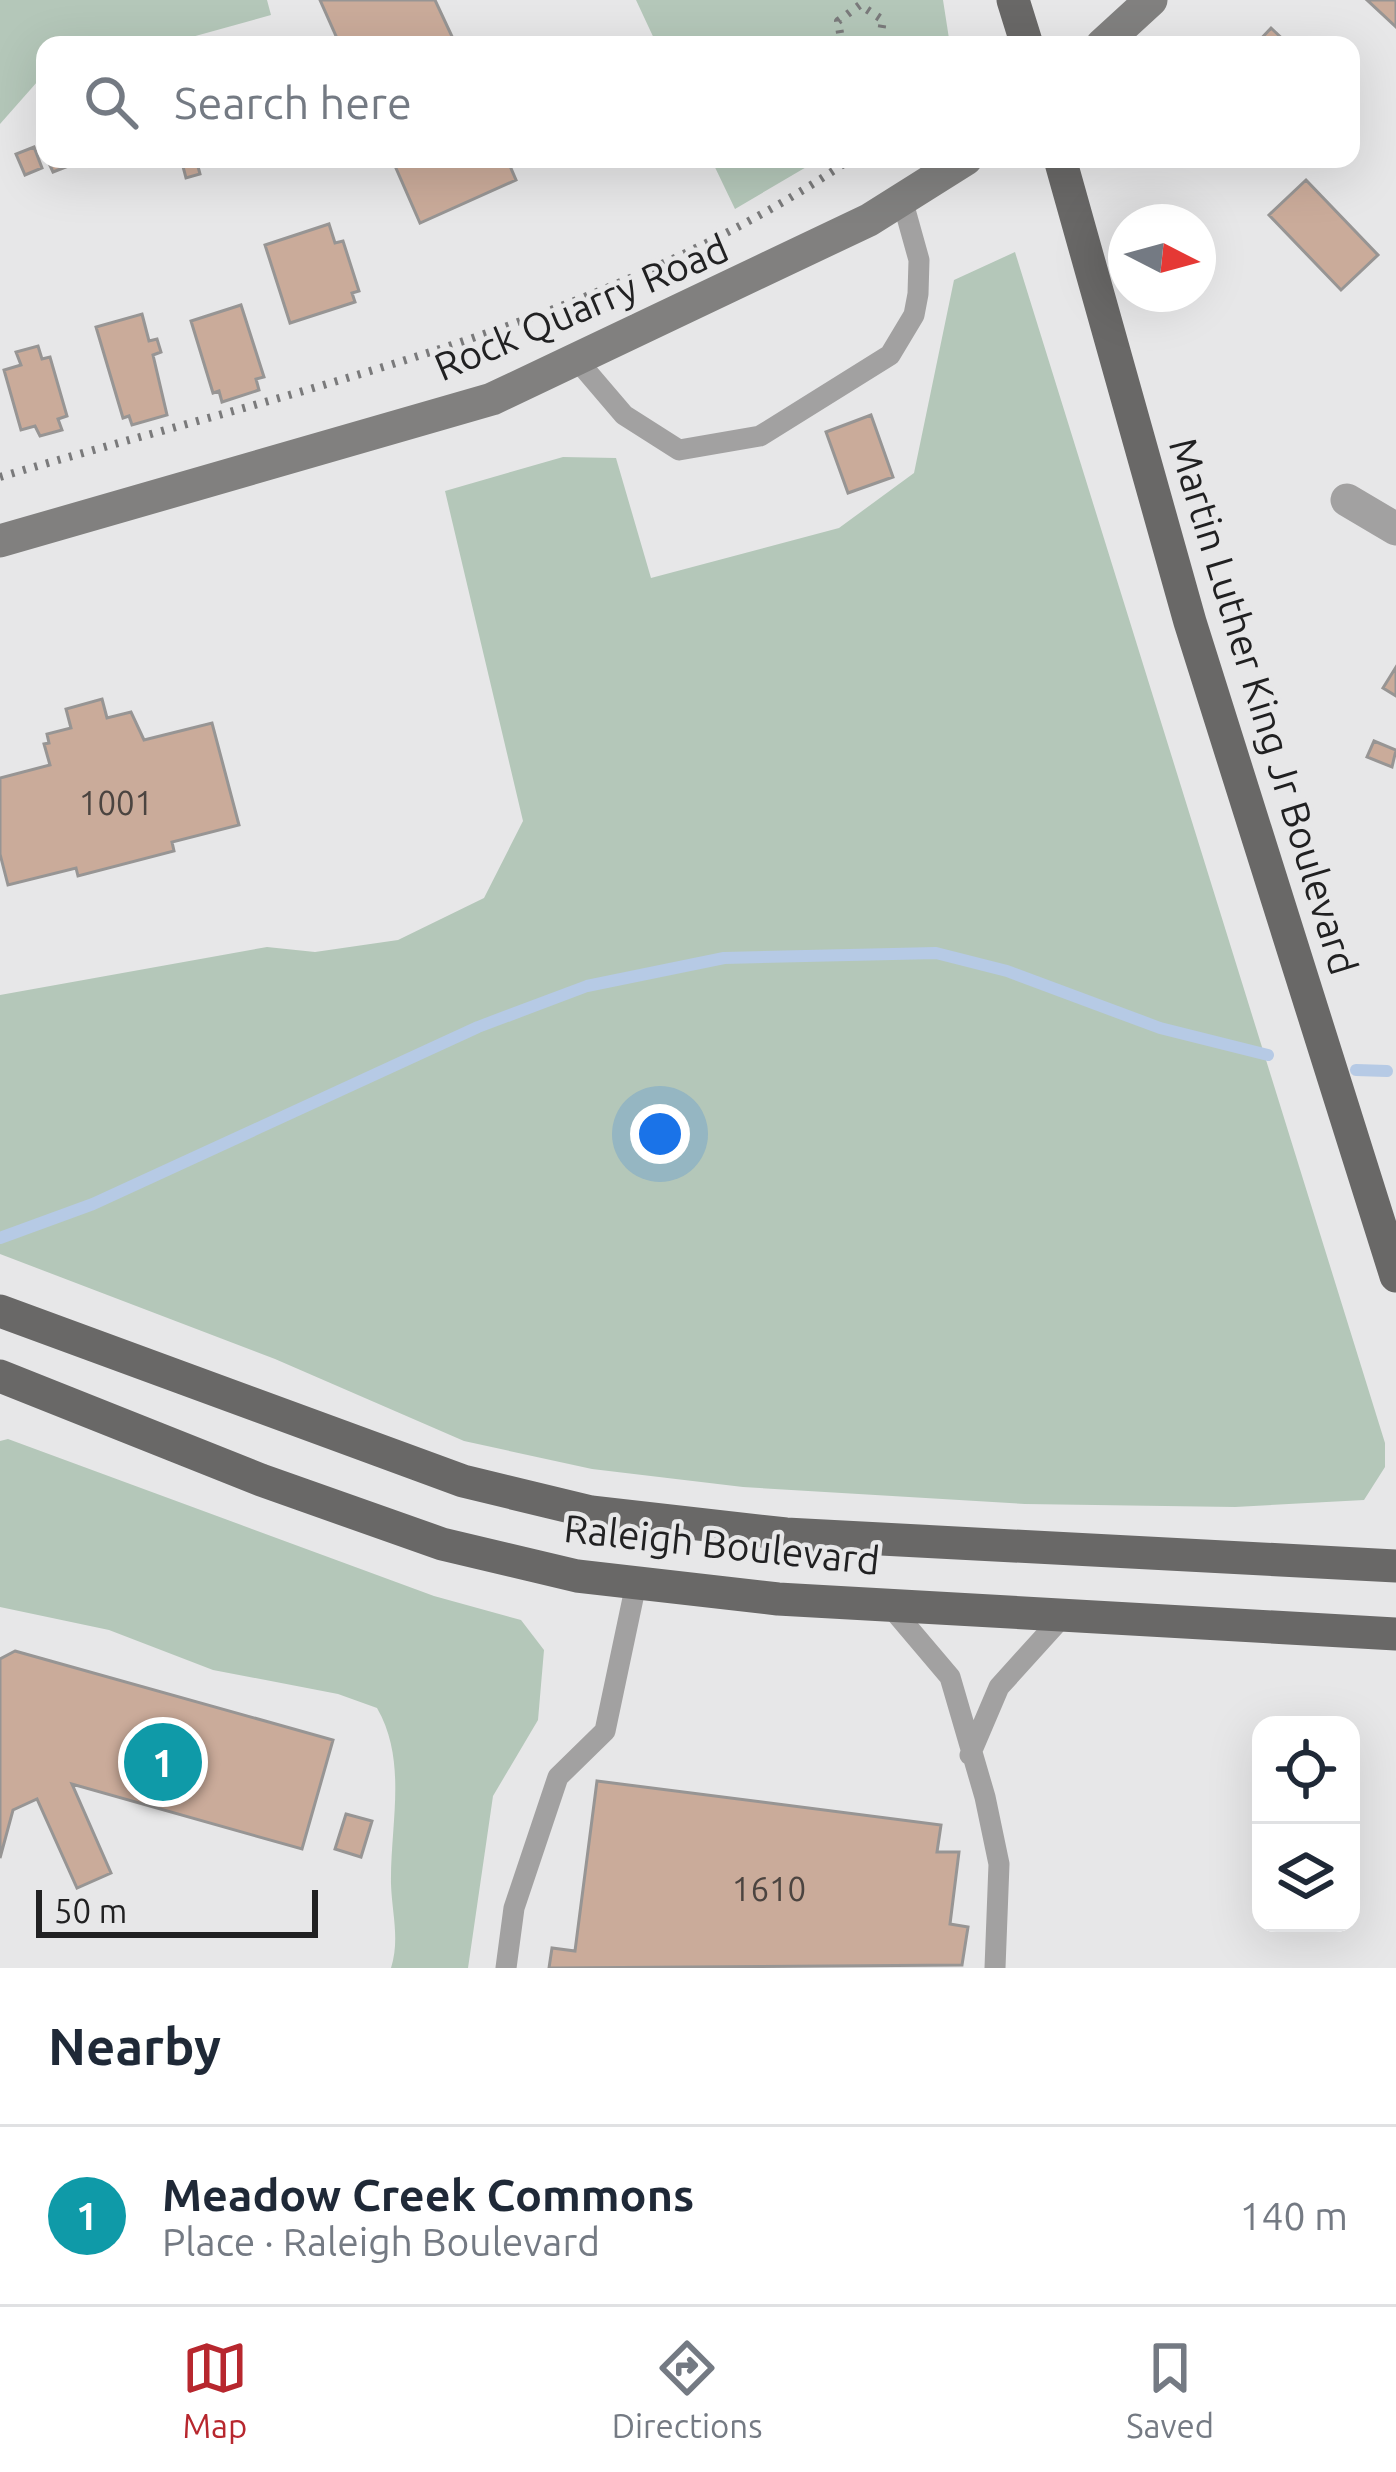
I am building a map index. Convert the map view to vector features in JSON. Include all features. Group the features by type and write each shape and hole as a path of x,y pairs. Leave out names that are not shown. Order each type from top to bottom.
{"main road":[{"path":"1013,0 1024,36"},
{"path":"1112,36 1151,0"},
{"name":"Rock Quarry Road","path":"0,541 492,399 734,288 952,168"},
{"name":"Martin Luther King Jr Boulevard","path":"1063,168 1190,622 1396,1276"},
{"name":"Raleigh Boulevard","path":"0,1311 463,1481 590,1512 786,1534 1396,1566"},
{"name":"Raleigh Boulevard","path":"0,1376 261,1480 442,1544 636,1584 1396,1634"}],"street":[{"path":"1347,500 1396,529"}],"lane":[{"path":"578,360 624,416 679,450 760,436 890,355 914,314 918,294 919,260 902,199"},
{"path":"506,1968 514,1908 558,1777 605,1731 636,1584"},
{"path":"889,1604 950,1677 969,1755 985,1797 999,1864 995,1968"},
{"path":"969,1755 999,1687 1066,1613"}],"path":[{"path":"840,36 838,21 860,5 883,20 880,36"},
{"path":"0,477 497,330 663,262 835,168"}],"green space":[{"path":"0,0 267,0 271,15 195,36 36,36 36,83 0,124"},
{"path":"636,0 943,0 949,36 653,36"},
{"path":"715,168 805,168 735,209"},
{"path":"1015,252 1385,1443 1385,1467 1364,1500 1235,1507 1025,1504 743,1487 592,1469 464,1441 275,1359 0,1254 0,995 267,947 315,952 398,940 484,898 523,821 445,491 563,457 616,458 651,578 839,528 914,473 954,280"},
{"path":"8,1439 434,1596 521,1620 544,1650 538,1720 493,1796 468,1968 391,1968 395,1772 377,1708 338,1694 213,1670 109,1630 0,1607 0,1441"}],"building":[{"path":"320,0 435,0 452,36 336,36"},
{"path":"1367,0 1396,0 1396,27"},
{"path":"34,147 36,168 42,168 25,175 16,154"},
{"path":"183,168 198,168 200,174 186,178"},
{"path":"396,168 511,168 516,180 420,223"},
{"path":"1306,180 1378,255 1341,290 1269,215"},
{"path":"329,224 335,243 343,241 359,291 352,293 355,302 290,323 265,245"},
{"path":"241,305 264,377 256,379 259,390 222,402 219,391 213,393 191,321"},
{"path":"142,314 149,341 157,339 161,352 153,355 167,415 132,425 129,416 123,418 96,327"},
{"path":"38,346 42,359 50,357 67,416 58,419 62,430 40,436 35,426 21,430 4,370 21,365 16,352"},
{"path":"871,415 893,477 848,493 826,432"},
{"path":"1396,667 1396,696 1383,688"},
{"path":"102,699 107,718 131,712 144,740 212,723 239,825 172,842 174,851 78,876 76,868 8,885 0,854 0,778 50,765 44,744 49,743 47,734 71,728 66,709"},
{"path":"1374,741 1396,750 1392,767 1367,757"},
{"path":"15,1651 333,1740 302,1849 72,1784 111,1873 77,1888 37,1799 13,1810 0,1858 0,1659"},
{"path":"597,1781 941,1825 937,1852 959,1852 950,1924 968,1927 962,1965 549,1968 552,1948 575,1951"},
{"path":"346,1814 372,1821 361,1857 335,1849"}],"waterway":[{"path":"0,1238 93,1204 478,1027 587,986 724,958 936,953 1007,971 1160,1028 1268,1055"},
{"path":"1356,1070 1387,1071"}],"place":[{"name":"Meadow Creek Commons","path":"163,1762"}]}
